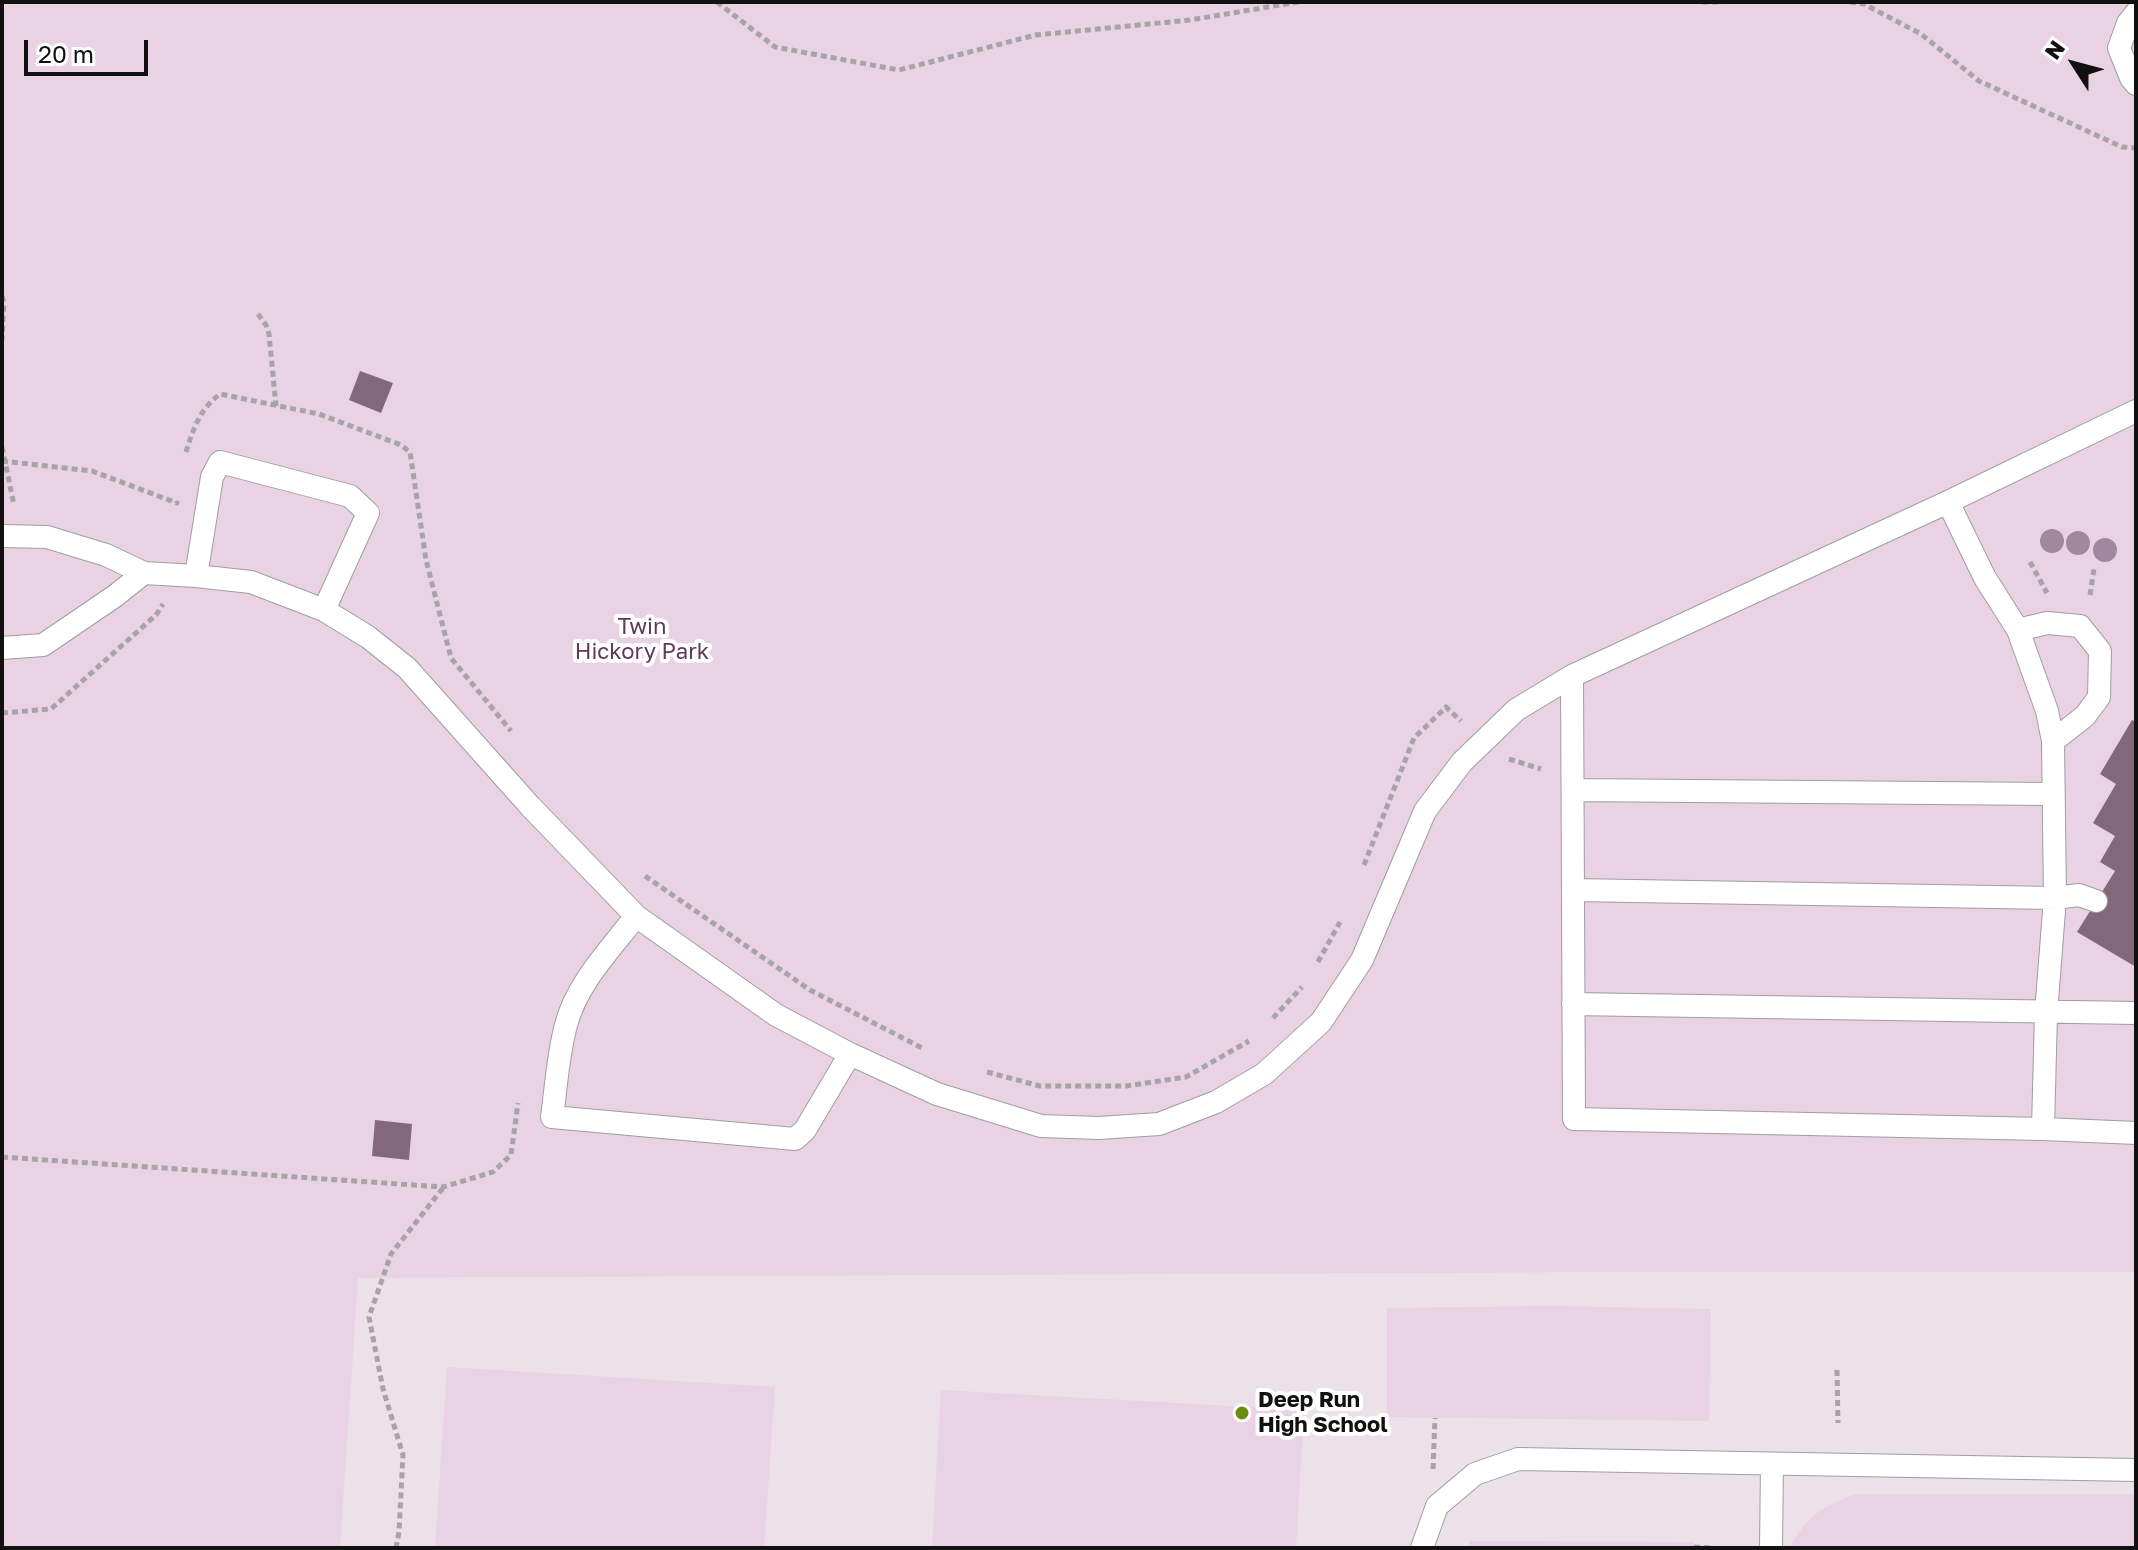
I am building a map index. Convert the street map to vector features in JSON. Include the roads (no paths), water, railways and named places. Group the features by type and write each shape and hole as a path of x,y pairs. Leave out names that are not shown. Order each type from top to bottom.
{"lane":[{"path":"2136,13 2128,23 2119,48 2136,84"},
{"path":"11,536 47,537 106,555 144,573 251,582 324,610 368,637 407,668 530,806 636,916 776,1015 850,1054 937,1094 1041,1126 1099,1128 1159,1124 1216,1102 1264,1074 1321,1022 1362,960 1425,811 1462,762 1516,710 1572,676 1948,502 2136,411"},
{"path":"196,576 212,477 220,462 350,496 368,513 324,610"},
{"path":"1948,502 1985,578 2018,630 2047,711 2053,741 2055,898 2046,1013 2043,1129"},
{"path":"2,648 43,645 144,573"},
{"path":"2018,630 2047,623 2080,626 2100,651 2099,697 2085,716 2053,741"},
{"path":"1572,676 1574,1119 2136,1133"},
{"path":"1573,790 2052,794"},
{"path":"1573,890 2055,898 2079,895 2096,901"},
{"path":"636,916 592,972 576,998 566,1025 552,1117 795,1139 805,1130 850,1054"},
{"path":"1573,1004 2136,1013"},
{"path":"1422,1548 1437,1506 1475,1474 1518,1459 2136,1470"},
{"path":"1771,1548 1772,1464"}],"place":[{"name":"Deep Run High School","path":"1242,1413"}],"park label":[{"name":"Twin Hickory Park","path":"642,640"}]}
